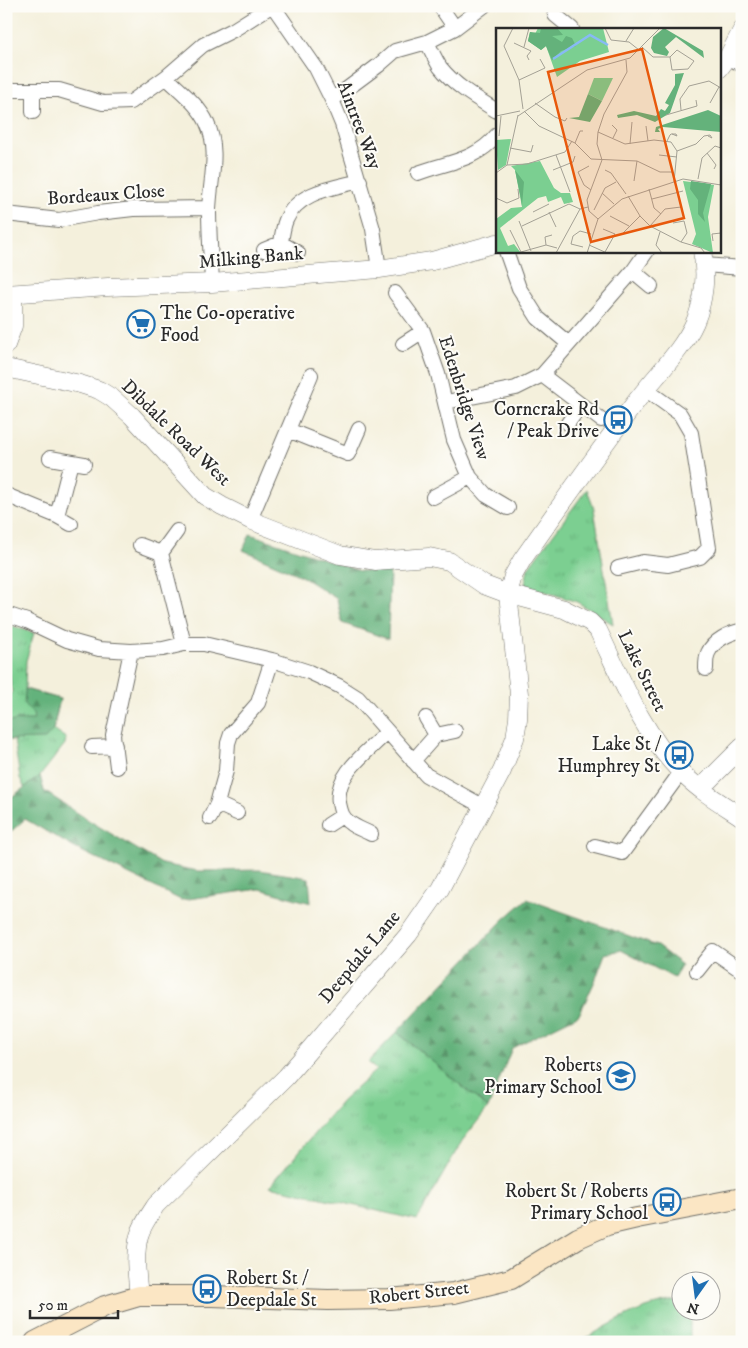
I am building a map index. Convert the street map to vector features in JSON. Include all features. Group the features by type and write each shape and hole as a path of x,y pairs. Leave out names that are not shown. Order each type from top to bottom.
{"main road":[{"name":"Robert Street","path":"35,1342 105,1306 139,1296 212,1296 328,1300 389,1299 454,1293 511,1279 578,1238 608,1226 637,1218 742,1198"}],"street":[{"path":"6,90 59,90 104,104 126,103 137,100 203,45 233,30 272,6"},
{"name":"Aintree Way","path":"272,6 316,68 342,124 373,229 379,269"},
{"path":"440,6 455,28"},
{"path":"332,100 395,51 427,42 455,28 484,6"},
{"path":"553,7 555,15 571,28"},
{"path":"730,64 742,30"},
{"path":"427,42 439,65 450,79 496,110"},
{"path":"166,77 200,110 212,134 215,153 209,208 212,283"},
{"path":"33,91 33,112"},
{"path":"418,173 469,158 489,145 496,136"},
{"path":"281,243 287,218 304,198 315,193 360,181"},
{"name":"Bordeaux Close","path":"6,214 59,220 133,209 209,208"},
{"name":"Milking Bank","path":"10,295 108,287 212,283 379,269 432,261 496,242"},
{"path":"264,250 281,243"},
{"path":"281,243 298,253"},
{"path":"506,252 519,288 538,318 569,344"},
{"path":"446,402 516,388 542,375 633,270 646,252"},
{"path":"508,594 513,576 522,560 645,389 683,344 695,321 703,292 704,258 742,268"},
{"path":"633,270 651,286"},
{"name":"Edenbridge View","path":"395,293 423,331 446,402 454,440 470,477 486,495 508,508"},
{"path":"6,345 13,326 10,295"},
{"name":"Edenbridge View","path":"404,344 423,331"},
{"name":"Dibdale Road West","path":"6,368 80,384 99,390 112,398 132,416 205,496 250,520 340,555 375,561 429,557 449,561 484,585 508,594"},
{"path":"250,520 310,375"},
{"path":"542,375 601,420"},
{"path":"618,568 643,562 668,565 700,557 709,548 691,433 680,414 645,389"},
{"path":"568,423 581,405"},
{"path":"288,430 348,454 359,428"},
{"path":"50,458 78,463 57,516"},
{"name":"Edenbridge View","path":"433,497 470,477"},
{"path":"6,495 57,516 70,524"},
{"path":"161,552 177,531"},
{"path":"140,545 161,552"},
{"path":"161,552 184,644"},
{"name":"Lake Street","path":"508,594 564,609 590,622 598,630 638,715 654,740 680,772 700,789 742,817"},
{"name":"Deepdale Lane","path":"139,1296 137,1268 139,1236 156,1205 286,1077 408,934 440,889 484,807 502,771 515,738 518,719 519,694 508,594"},
{"path":"6,614 27,621 67,640 99,649 131,651 162,649 184,644 204,644 272,660 309,672 339,686 358,698 426,775 484,807"},
{"path":"706,669 708,652 718,641 734,632 742,631"},
{"path":"117,766 113,735 131,651"},
{"path":"210,818 217,804 226,771 228,743 231,734 258,703 272,660"},
{"path":"426,718 436,735"},
{"path":"413,761 436,735 455,731"},
{"path":"371,834 351,824 342,816 338,797 340,785 350,770 387,732"},
{"path":"92,748 114,746"},
{"path":"700,789 742,747"},
{"path":"595,846 622,854 680,772"},
{"path":"217,804 237,813"},
{"path":"328,825 342,816"},
{"path":"697,971 713,951 742,971"}],"green space":[{"path":"587,489 594,509 613,624 577,602 525,585 528,568"},
{"path":"250,534 360,571 390,571 388,639 342,623 337,599 301,576 243,550"},
{"path":"6,624 34,633 26,661 25,689 60,699 53,730 66,738 65,744 40,776 44,791 24,787 20,778 14,740 6,740 6,698 12,692 9,670 6,669"},
{"path":"25,689 60,699 53,730 45,739 6,740 6,723 17,720 34,720 33,714 24,704"},
{"path":"40,776 44,791 162,864 198,871 259,870 309,878 311,903 260,889 181,900 73,847 25,819 6,836 6,801"},
{"path":"527,899 657,946 682,965 674,978 621,950 605,954 579,1015 512,1048 488,1108 397,1032 502,921"},
{"path":"397,1032 488,1108 462,1141 417,1220 270,1186 342,1101 376,1070 368,1062"},
{"path":"670,1302 670,1320 690,1320 690,1342 579,1342 640,1310"}],"place":[{"name":"The Co-operative Food","path":"141,324"},
{"name":"Corncrake Rd / Peak Drive","path":"618,420"},
{"name":"Lake St / Humphrey St","path":"679,755"},
{"name":"Roberts Primary School","path":"621,1076"},
{"name":"Robert St / Roberts Primary School","path":"667,1202"},
{"name":"Robert St / Deepdale St","path":"207,1289"}]}
